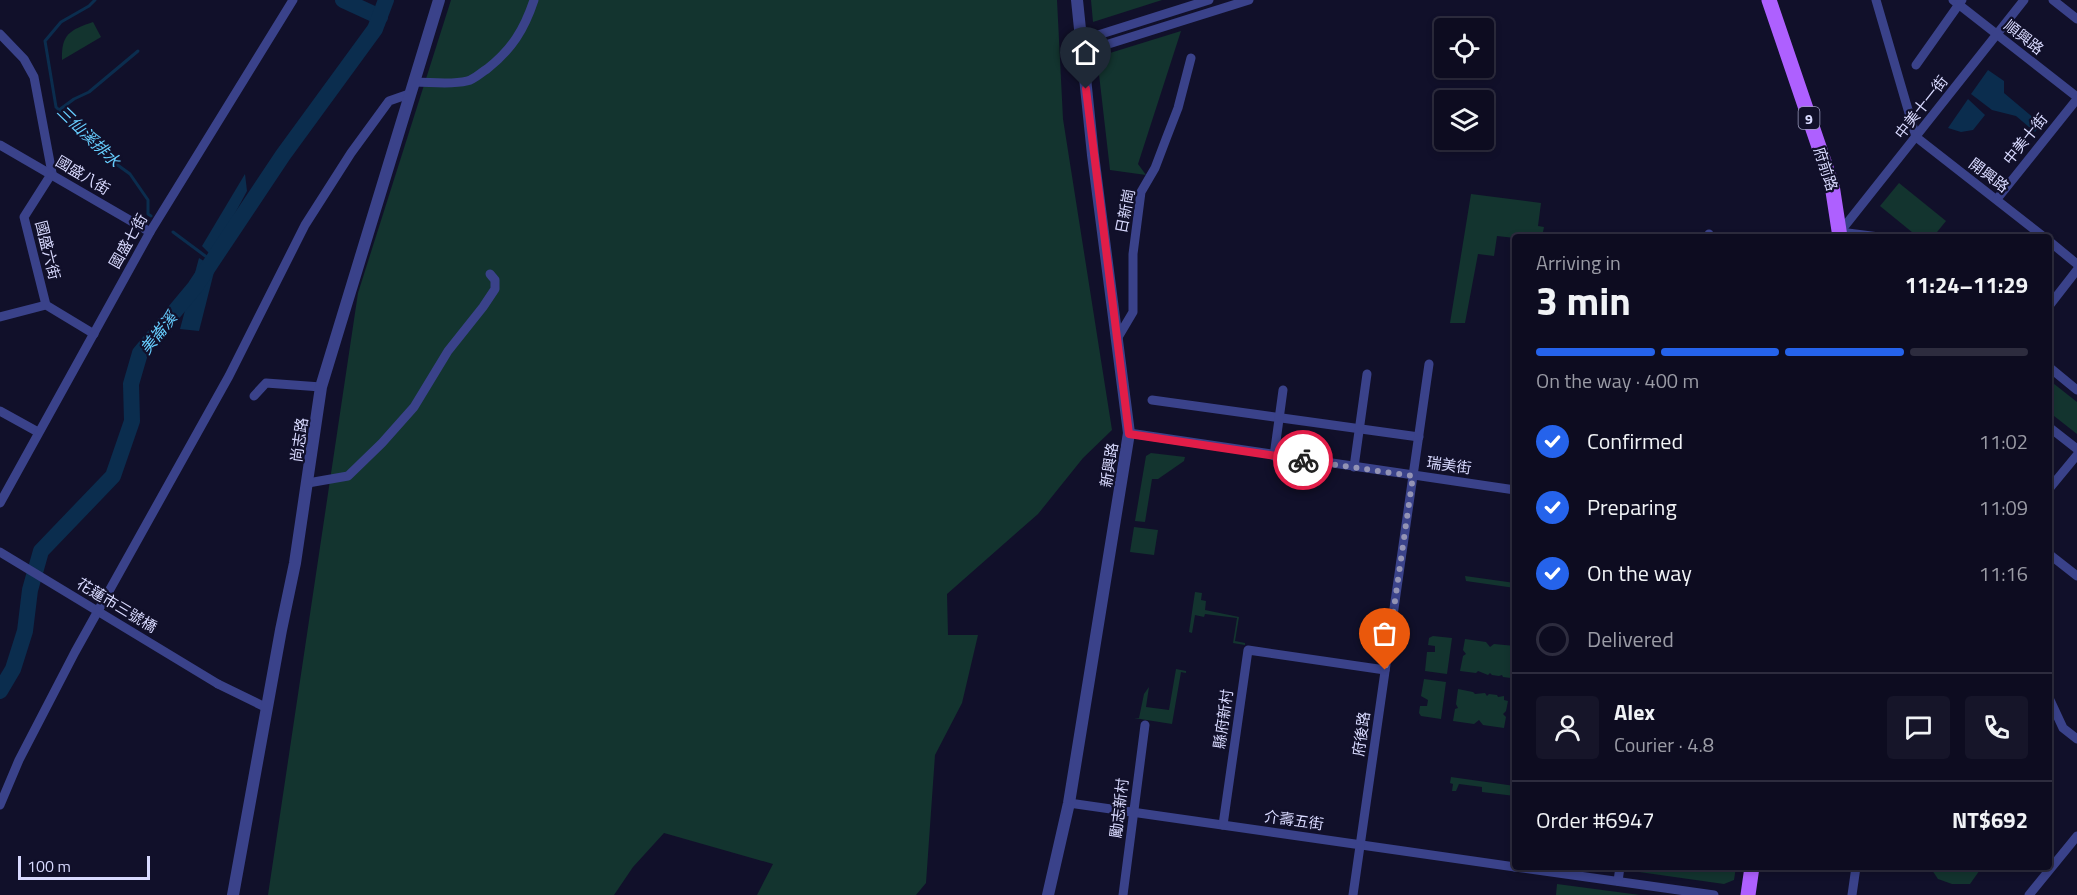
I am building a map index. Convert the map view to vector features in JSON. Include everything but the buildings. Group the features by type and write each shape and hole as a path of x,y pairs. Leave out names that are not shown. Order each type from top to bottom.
{"main road":[{"name":"府前路","path":"1769,0 1832,184 1841,234"},
{"path":"1748,895 1752,870"}],"street":[{"name":"國盛七街","path":"0,503 150,232 293,0"},
{"name":"尚志路","path":"233,895 295,563 321,387 439,0"},
{"path":"415,82 465,82 473,79 499,59 519,37 534,0"},
{"name":"新興路","path":"1048,895 1069,803 1129,434 1095,167 1077,0"},
{"path":"1082,45 1098,35 1209,0"},
{"path":"1082,45 1099,47 1249,0"},
{"path":"1876,0 1916,137"},
{"name":"中美十一街","path":"1842,234 2024,0"},
{"path":"2053,0 2077,19"},
{"path":"1916,65 1958,1"},
{"name":"順興路","path":"1958,1 2077,98"},
{"path":"0,34 24,59 34,77 52,173"},
{"name":"日新崗","path":"1117,339 1132,312 1132,254 1141,192 1155,168 1178,108 1191,58"},
{"path":"0,806 19,760 75,652 229,376 305,225 351,153 389,101 409,94"},
{"name":"中美十街","path":"1996,199 2077,98"},
{"name":"開興路","path":"1916,137 2040,234"},
{"name":"國盛八街","path":"0,145 52,173 80,193 150,232"},
{"name":"國盛六街","path":"46,305 24,217 52,173"},
{"path":"2052,243 2077,264"},
{"path":"2052,302 2077,270"},
{"path":"308,483 348,476 382,443 407,414 448,351 483,308 495,289 495,280 490,274"},
{"path":"0,317 46,305 94,334"},
{"name":"府後路","path":"1353,895 1429,364"},
{"path":"2052,369 2077,390"},
{"path":"1354,467 1367,374"},
{"path":"254,396 266,383 321,387"},
{"path":"1274,456 1283,390"},
{"path":"1152,400 1419,436"},
{"path":"0,411 38,432"},
{"path":"2052,429 2077,449"},
{"name":"瑞美街","path":"1129,434 1512,490"},
{"path":"2052,485 2077,455"},
{"name":"花蓮市三號橋","path":"0,552 218,684 267,708"},
{"path":"2052,556 2077,576"},
{"name":"縣府新村","path":"1223,825 1248,650 1385,670"},
{"path":"2052,704 2063,728 2077,740"},
{"name":"勵志新村","path":"1123,895 1145,725"},
{"name":"介壽五街","path":"1069,803 1512,867"},
{"path":"2052,867 2077,836"},
{"name":"介壽五街","path":"1537,870 1714,895"},
{"path":"1617,881 1619,870"},
{"path":"1852,895 1856,870"},
{"path":"2029,895 2049,870"}],"green space":[{"path":"451,0 1057,0 1063,119 1112,430 1083,458 1038,514 947,594 948,635 978,635 962,703 935,755 926,883 916,895 757,895 773,864 664,833 633,867 614,895 268,895 358,293"},
{"path":"1091,0 1162,0 1093,22"},
{"path":"93,22 101,37 62,60 63,44 68,34"},
{"path":"1181,31 1138,164 1146,175 1110,170 1097,57"},
{"path":"1899,183 1946,221 1935,234 1914,234 1880,206"},
{"path":"1471,194 1541,203 1538,226 1544,227 1543,234 1512,234 1512,238 1497,236 1494,256 1478,254 1465,323 1450,323"},
{"path":"2052,382 2077,402 2077,434 2052,414"},
{"path":"1151,453 1185,457 1184,461 1158,479 1152,479 1145,522 1135,521 1146,456"},
{"path":"1134,527 1158,530 1154,555 1130,552"},
{"path":"1465,576 1512,583 1512,588 1466,581"},
{"path":"1195,592 1202,593 1201,600 1206,601 1205,610 1239,617 1235,641 1245,643 1245,645 1233,643 1237,618 1195,615 1192,633 1189,632"},
{"path":"1433,636 1452,638 1447,674 1425,671 1427,652 1435,652 1435,646 1428,645 1429,638"},
{"path":"1465,639 1486,642 1490,647 1494,644 1512,646 1511,678 1490,673 1488,675 1478,671 1476,673 1460,671 1463,656 1466,654 1463,650"},
{"path":"1176,669 1186,671 1186,673 1181,672 1172,724 1134,718 1139,718 1144,694 1149,687 1146,707 1169,710"},
{"path":"1424,679 1446,682 1441,719 1421,716 1419,713 1420,706 1427,706 1428,700 1421,696"},
{"path":"1458,689 1475,694 1485,693 1487,696 1489,694 1504,696 1504,700 1508,701 1503,714 1506,717 1504,728 1483,725 1479,720 1474,724 1453,721 1455,709 1458,708 1456,704"},
{"path":"1451,777 1512,786 1512,796 1482,792 1482,787 1459,784 1456,791 1452,791 1453,784 1450,783"},
{"path":"1736,870 1734,880 1724,884 1632,871"},
{"path":"1932,870 1980,870 1970,884 1952,884 1938,879"},
{"path":"1557,884 1640,895 1556,895"}],"water":[{"path":"1988,70 2004,81 2004,93 2041,124 2035,132 2016,116 1992,110 1971,94"},
{"path":"1968,99 1985,115 1973,130 1961,132 1948,128"},
{"path":"245,174 247,191 212,256 202,246"},
{"path":"199,258 215,268 199,331 180,329"}],"waterway":[{"name":"三仙溪排水","path":"95,0 61,22 45,41 56,107 108,158 130,174 148,200 148,214 151,216"},
{"name":"三仙溪排水","path":"343,0 380,17"},
{"name":"美崙溪","path":"0,691 13,669 25,631 30,590 41,551 113,476 132,421 131,384 140,353 195,287 283,155 375,29 386,0"},
{"path":"59,110 89,92 138,51"},
{"name":"三仙溪排水","path":"173,232 212,261"}],"way so far":[{"path":"1303,460 1413,476 1385,670"}],"route":[{"path":"1086,89 1129,434 1303,460"}]}
